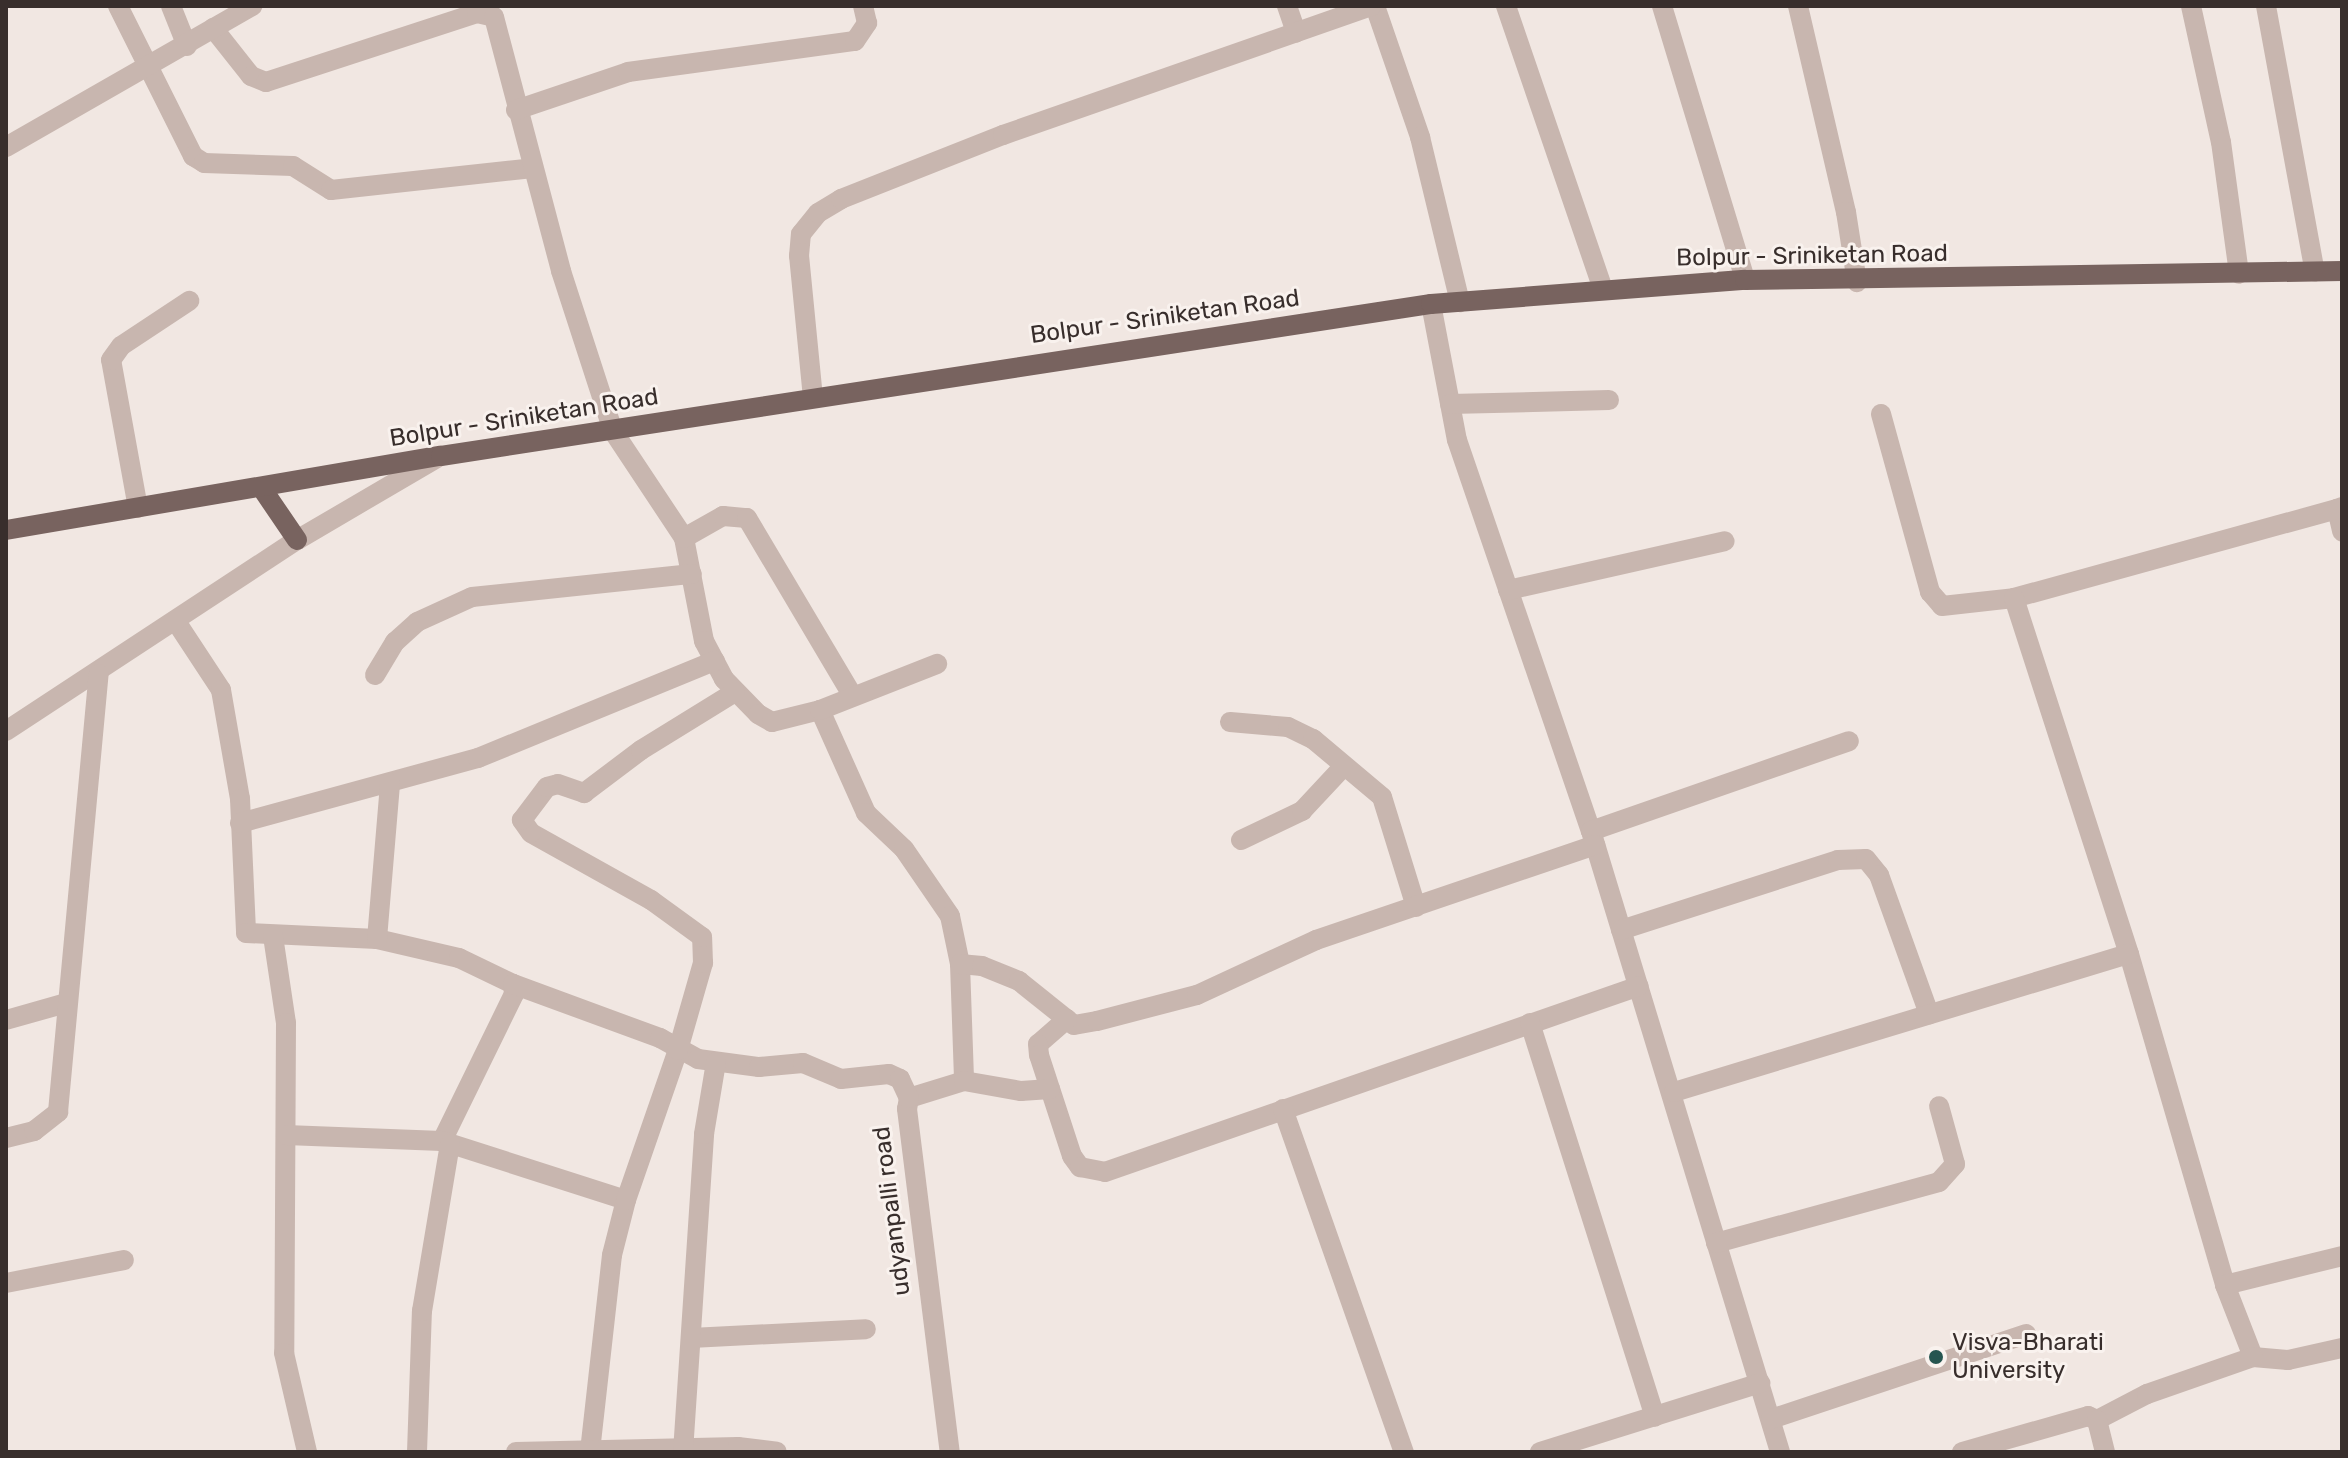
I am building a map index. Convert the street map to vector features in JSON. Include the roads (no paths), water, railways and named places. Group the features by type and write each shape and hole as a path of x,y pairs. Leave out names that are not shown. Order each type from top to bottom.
{"main road":[{"name":"Bolpur - Sriniketan Road","path":"6,530 441,456 1431,304 1602,287 1745,280 1857,282 2342,271"},
{"path":"261,487 297,540"}],"street":[{"path":"118,6 193,156 204,163 293,166 331,190 533,168"},
{"path":"171,6 187,46"},
{"path":"6,147 252,6"},
{"path":"516,110 628,72 855,41 867,23 863,6"},
{"path":"1287,6 1296,32"},
{"path":"813,398 799,256 801,234 818,213 841,199 1003,135 1373,6 1420,137 1460,302"},
{"path":"1506,6 1602,287"},
{"path":"1662,6 1745,280"},
{"path":"1798,6 1846,212 1857,282"},
{"path":"2191,6 2221,142 2239,274"},
{"path":"2266,6 2315,272"},
{"path":"213,28 251,76 266,82 431,15 477,13 494,17 516,110 613,431 684,538 704,641 735,692 772,722 820,710 937,664"},
{"path":"138,508 111,360 121,346 189,301"},
{"path":"1431,304 1450,404 1508,590 1593,838 1674,1092 1780,1452"},
{"path":"1450,404 1609,400"},
{"path":"1881,414 1930,592 1942,606 2014,598 2339,508 2342,531"},
{"path":"6,731 177,623 297,540 441,456"},
{"path":"684,538 723,516 747,518 852,695"},
{"path":"1508,590 1725,541"},
{"path":"375,675 395,642 417,622 472,597 692,574"},
{"path":"2014,598 2129,954 2225,1285 2253,1357"},
{"path":"177,623 221,690 240,823 242,925 251,937 377,939 459,958 513,984 660,1038 678,1050 716,1062 759,1067 803,1063 841,1079 889,1074 900,1079 909,1098"},
{"path":"240,823 390,784 533,738 715,661"},
{"path":"6,1138 34,1131 58,1112 99,674"},
{"path":"590,1450 612,1255 626,1200 678,1050 703,963 702,937 651,900 531,833 522,820 547,787 558,784 584,793 641,750 735,692"},
{"path":"820,710 866,813 904,849 950,916 960,964 964,1081 1021,1091 1050,1089"},
{"path":"1230,722 1288,727 1313,739 1382,797 1391,814 1416,907"},
{"path":"960,964 982,966 1019,981 1074,1025 1097,1021 1197,995 1316,940 1416,907 1849,741"},
{"path":"1241,840 1302,811 1343,767"},
{"path":"377,939 390,784"},
{"path":"1621,930 1838,860 1866,859 1879,875 1929,1014"},
{"path":"273,936 286,1023 284,1353 307,1452"},
{"path":"1674,1092 2129,954"},
{"path":"417,1452 422,1311 446,1143 514,994 513,984"},
{"path":"1067,1019 1038,1044 1072,1156 1080,1167 1105,1172 1639,986"},
{"path":"6,1020 66,1003"},
{"path":"1530,1023 1655,1417"},
{"path":"683,1451 704,1134 716,1062"},
{"name":"udyanpalli road","path":"950,1452 909,1098 964,1081"},
{"path":"1716,1243 1939,1182 1955,1164 1939,1106"},
{"path":"1283,1109 1404,1452"},
{"path":"286,1135 446,1143 626,1200"},
{"path":"2225,1285 2342,1256"},
{"path":"6,1283 124,1260"},
{"path":"691,1338 866,1329"},
{"path":"1771,1419 2026,1334"},
{"path":"1962,1452 2069,1418 2097,1420 2147,1394 2253,1357 2288,1360 2342,1348"},
{"path":"1540,1452 1760,1383"},
{"path":"2097,1420 2105,1452"},
{"path":"516,1452 683,1451 738,1447 777,1452"}],"place":[{"name":"Visva-Bharati University","path":"1936,1357"}]}
